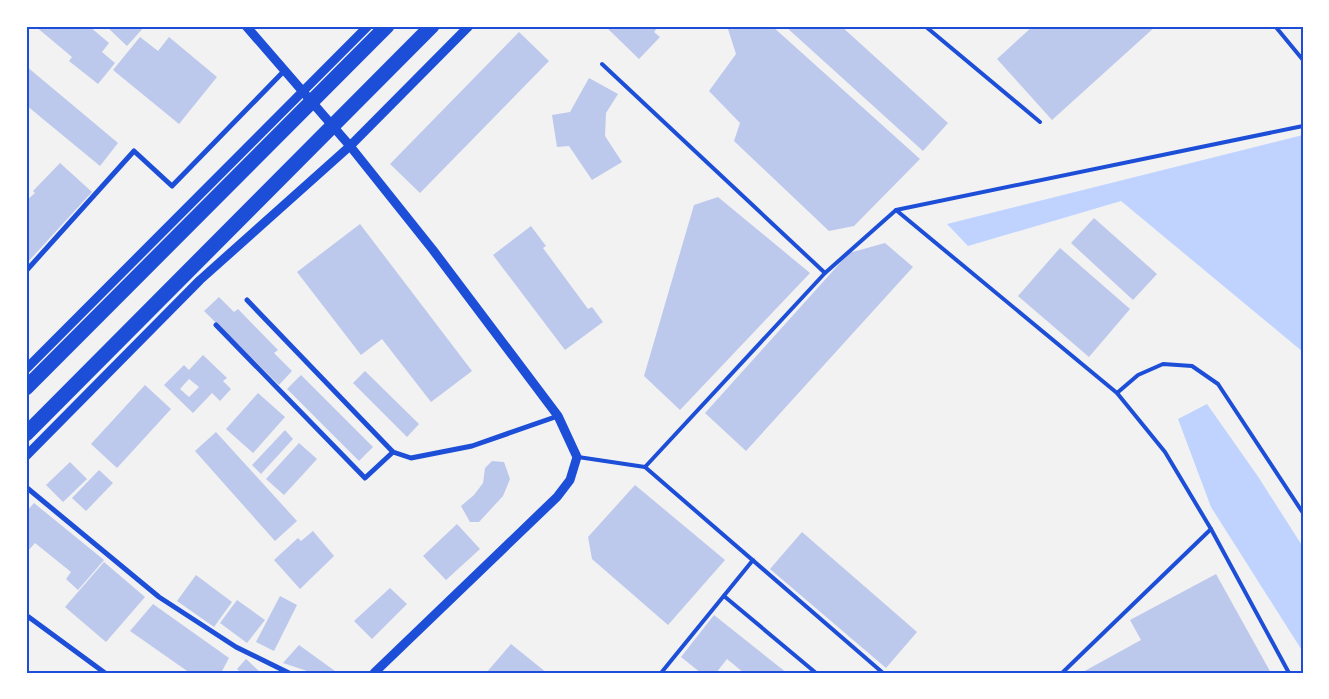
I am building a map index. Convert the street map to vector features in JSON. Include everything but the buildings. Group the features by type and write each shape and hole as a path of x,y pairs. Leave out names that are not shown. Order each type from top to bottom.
{"highway":[{"path":"26,388 387,26"},
{"path":"26,434 432,26"}],"street":[{"path":"246,26 350,146 433,250 558,416 577,457 570,480 557,496 374,673"},
{"path":"26,369 368,26"},
{"path":"26,456 200,280 350,146 469,26"},
{"path":"26,271 134,151 172,186 284,71"},
{"path":"247,300 393,452 411,458 472,446 558,416"},
{"path":"216,325 365,478 393,452"},
{"path":"26,486 159,597 236,647 290,673"},
{"path":"26,615 105,673"}],"lane":[{"path":"925,26 1040,122"},
{"path":"1276,26 1303,60"},
{"path":"602,64 825,273"},
{"path":"646,467 825,273 896,210 1303,126"},
{"path":"896,210 1117,393 1165,452 1212,529 1289,673"},
{"path":"1117,393 1138,375 1163,364 1192,366 1218,384 1303,513"},
{"path":"577,457 646,467 883,673"},
{"path":"1062,673 1212,529"},
{"path":"661,673 753,560"},
{"path":"724,596 816,673"}],"water":[{"path":"1303,135 1303,352 1121,201 968,246 947,224"},
{"path":"1207,404 1259,478 1303,547 1303,652 1211,507 1178,419"}]}
